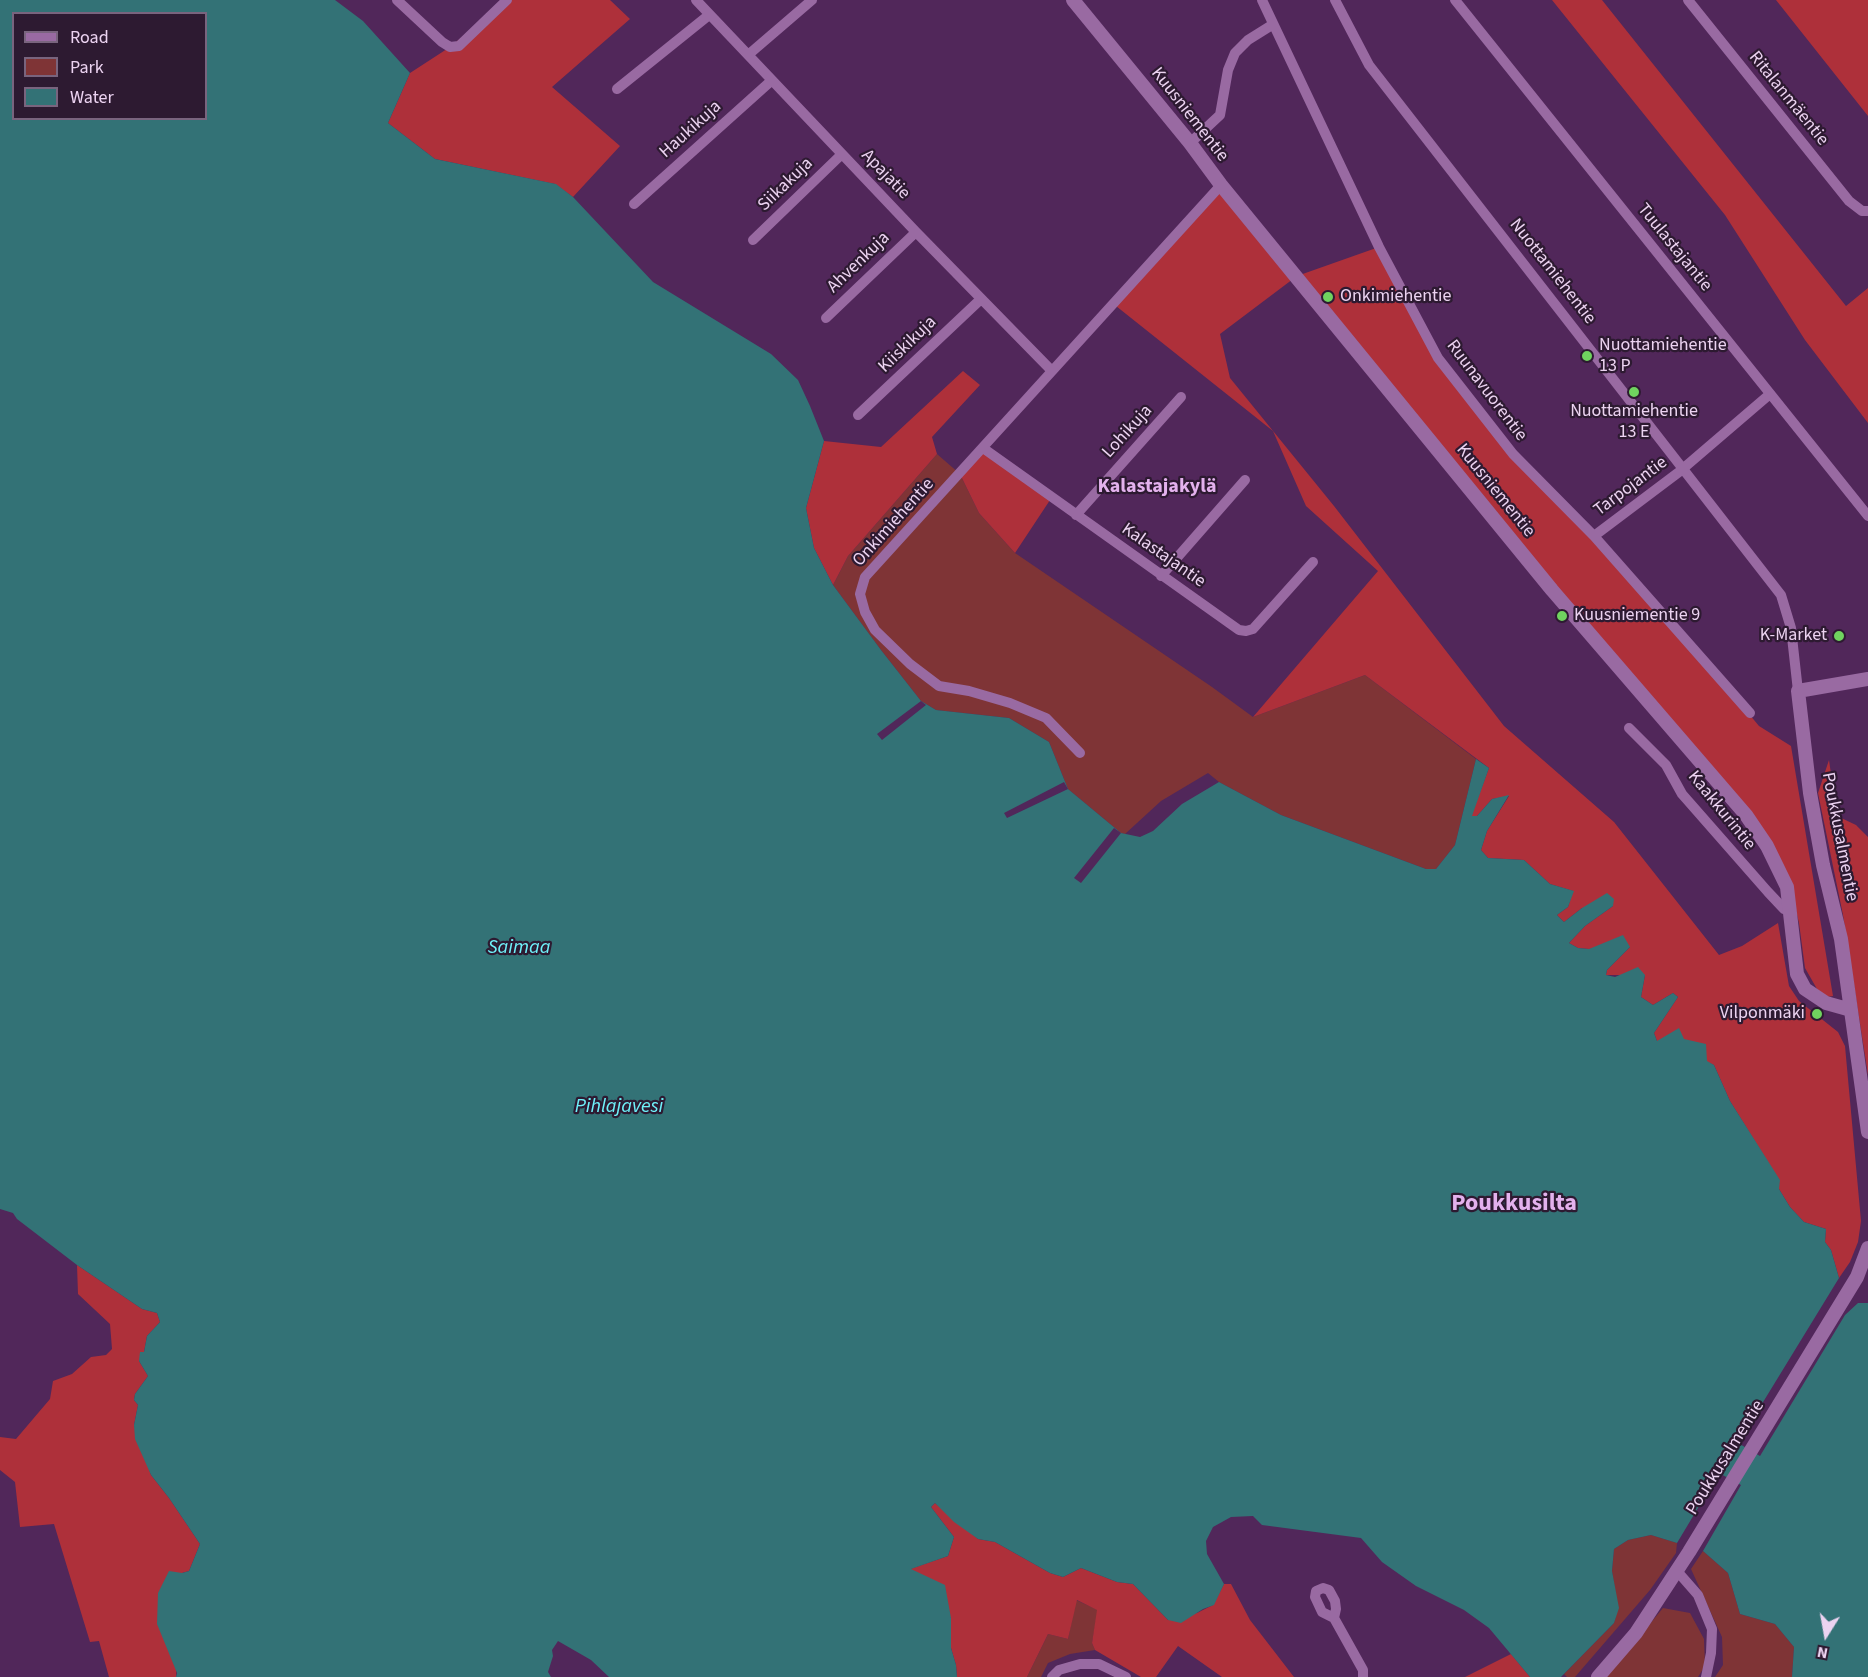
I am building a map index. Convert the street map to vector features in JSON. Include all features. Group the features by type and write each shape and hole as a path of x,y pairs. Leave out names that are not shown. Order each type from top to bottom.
{"street":[{"path":"397,0 450,47 459,46 507,0"},
{"name":"Apajatie","path":"696,0 771,81 1052,371"},
{"path":"748,55 812,0"},
{"name":"Kuusniementie","path":"1073,0 1552,590 1746,815 1767,846 1787,887 1797,974 1805,989 1826,1003 1851,1010"},
{"name":"Ruunavuorentie","path":"1262,0 1379,247 1438,358 1513,454 1594,536 1750,713"},
{"name":"Nuottamiehentie","path":"1335,0 1369,65 1780,595 1791,628 1798,691"},
{"name":"Tuulastajantie","path":"1455,0 1868,516"},
{"name":"Ritalanmäentie","path":"1688,0 1849,201 1862,211 1868,212"},
{"path":"617,89 709,15"},
{"path":"1190,143 1220,115 1228,70 1235,53 1248,40 1272,25"},
{"name":"Haukikuja","path":"634,204 771,81"},
{"name":"Siikakuja","path":"753,240 842,154"},
{"name":"Onkimiehentie","path":"1080,753 1046,718 969,691 939,686 910,664 875,630 865,612 860,594 865,577 1221,185"},
{"name":"Ahvenkuja","path":"826,318 916,232"},
{"name":"Kiiskikuja","path":"858,415 981,299"},
{"name":"Tarpojantie","path":"1594,536 1683,468 1770,394"},
{"name":"Lohikuja","path":"1076,515 1181,397"},
{"name":"Kalastajantie","path":"983,448 1239,630 1252,629 1313,562"},
{"path":"1161,576 1245,480"},
{"path":"1798,691 1868,679"},
{"name":"Poukkusalmentie","path":"1798,691 1810,793 1823,865 1841,939 1868,1132"},
{"name":"Kaakkurintie","path":"1629,728 1666,765 1682,794 1768,892 1784,909 1791,909"},
{"name":"Poukkusalmentie","path":"1598,1677 1636,1634 1677,1570 1857,1277 1868,1248"},
{"path":"1677,1570 1698,1595 1712,1629 1711,1653 1706,1677"},
{"path":"1334,1618 1363,1670 1364,1677"},
{"path":"1052,1677 1059,1671 1080,1664 1100,1664 1126,1677"}],"green space":[{"path":"937,454 960,474 979,513 1015,553 1253,717 1365,675 1476,759 1455,845 1436,869 1426,869 1281,815 1219,782 1208,773 1161,801 1125,834 1121,833 1068,789 1049,742 1009,718 936,710 921,701 833,585 848,556"},
{"path":"1651,1535 1677,1543 1676,1553 1650,1590 1575,1677 1567,1677 1564,1674 1614,1623 1618,1608 1612,1571 1614,1549 1628,1540"},
{"path":"1703,1551 1728,1573 1740,1614 1775,1624 1794,1647 1792,1677 1715,1677 1723,1665 1722,1637 1691,1569"},
{"path":"1076,1600 1098,1610 1092,1643 1095,1650 1070,1654 1048,1663 1041,1677 1027,1677 1048,1634 1068,1639"},
{"path":"1663,1608 1690,1613 1704,1639 1705,1666 1698,1677 1606,1677"}],"shaded area":[{"path":"507,0 610,0 630,19 552,87 620,146 573,197 555,184 435,159 388,123 410,73 450,47"},
{"path":"1552,0 1602,0 1846,306 1868,288 1868,423 1805,340 1725,215"},
{"path":"1776,0 1868,0 1868,116"},
{"path":"1221,185 1297,276 1220,334 1230,378 1334,506 1504,726 1614,822 1719,955 1742,946 1778,923 1789,986 1799,1001 1838,1032 1845,1046 1861,1221 1858,1242 1850,1262 1839,1278 1831,1250 1825,1242 1826,1229 1804,1222 1790,1207 1779,1189 1779,1180 1730,1101 1714,1065 1657,1041 1654,1033 1678,997 1673,993 1653,1005 1641,997 1645,975 1606,975 1607,970 1630,947 1589,949 1578,948 1569,943 1585,926 1613,906 1582,908 1564,922 1557,915 1568,907 1573,891 1550,884 1524,860 1488,858 1481,850 1487,831 1509,796 1492,799 1477,816 1471,816 1489,768 1365,675 1253,717 1378,571 1306,506 1273,431 1116,306"},
{"path":"1379,247 1438,358 1513,454 1695,649 1759,726 1791,746 1833,996 1827,997 1817,989 1805,968 1799,923 1788,877 1297,276"},
{"path":"963,371 980,385 932,437 937,454 848,556 833,585 814,548 806,508 824,441 881,447"},
{"path":"983,448 1052,497 1015,553 979,513 960,474"},
{"path":"1829,760 1837,816 1856,825 1868,837 1868,1075 1843,915 1818,793"},
{"path":"77,1265 142,1309 157,1313 160,1322 147,1336 144,1352 139,1361 148,1376 135,1394 134,1400 138,1405 134,1425 151,1475 200,1544 189,1571 182,1573 176,1677 109,1677 99,1641 90,1642 54,1524 20,1527 15,1482 0,1470 0,1437 16,1439 50,1399 53,1381 72,1374 91,1357 106,1355 112,1349 110,1324 78,1294"},
{"path":"935,1503 978,1539 995,1542 1050,1573 1063,1577 1081,1568 1117,1582 1133,1584 1168,1620 1197,1613 1213,1605 1224,1584 1231,1584 1250,1620 1294,1677 1222,1677 1178,1646 1156,1677 1141,1677 1095,1650 1092,1643 1097,1610 1077,1600 1068,1639 1048,1634 1027,1677 957,1677 951,1648 951,1618 910,1569 948,1556 954,1537 931,1507"},
{"path":"1511,1654 1530,1677 1465,1677"}],"water":[{"name":"Saimaa","path":"0,0 335,0 363,21 410,73 388,123 435,159 556,184 573,197 653,282 771,354 798,380 824,441 806,508 814,548 833,585 921,701 936,710 1009,718 1049,742 1068,789 1121,833 1140,837 1153,831 1182,804 1219,782 1281,815 1426,869 1436,869 1455,845 1476,759 1489,768 1472,816 1477,816 1492,799 1509,795 1487,831 1481,850 1488,858 1524,860 1550,884 1574,891 1568,907 1557,915 1564,922 1607,893 1614,899 1613,906 1585,926 1569,943 1578,948 1589,949 1623,935 1630,947 1607,970 1606,975 1615,977 1638,967 1645,975 1641,997 1653,1005 1673,993 1678,997 1654,1033 1657,1041 1679,1028 1684,1039 1706,1044 1707,1061 1714,1065 1730,1101 1780,1180 1779,1189 1790,1207 1804,1222 1826,1229 1825,1242 1831,1250 1839,1278 1738,1443 1760,1456 1845,1315 1858,1303 1868,1303 1868,1677 1792,1677 1794,1647 1775,1624 1740,1614 1728,1573 1703,1551 1741,1485 1719,1473 1677,1543 1651,1535 1628,1540 1614,1549 1612,1571 1619,1608 1614,1623 1561,1677 1530,1677 1489,1628 1464,1610 1416,1586 1382,1562 1361,1538 1262,1525 1253,1516 1231,1517 1213,1527 1206,1541 1207,1554 1224,1584 1214,1605 1181,1623 1168,1620 1133,1584 1117,1582 1081,1568 1063,1577 1050,1573 995,1542 978,1539 954,1522 935,1503 931,1507 954,1537 948,1556 911,1569 945,1585 951,1618 951,1648 957,1677 609,1677 591,1660 558,1641 552,1650 553,1656 548,1672 551,1677 176,1677 177,1673 157,1624 158,1593 169,1571 182,1573 189,1571 200,1544 151,1475 135,1439 134,1425 138,1405 134,1400 135,1394 148,1376 139,1361 140,1352 144,1352 147,1336 160,1322 157,1313 142,1309 77,1265 17,1219 13,1213 0,1209"}],"pier":[{"path":"921,701 926,705 882,740 877,734"},
{"path":"1064,782 1068,789 1007,818 1004,813"},
{"path":"1114,828 1121,833 1081,883 1074,878"}],"place":[{"name":"Onkimiehentie","path":"1328,297"},
{"name":"Nuottamiehentie 13 P","path":"1587,356"},
{"name":"Nuottamiehentie 13 E","path":"1634,392"},
{"name":"Kuusniementie 9","path":"1562,616"},
{"name":"K-Market","path":"1839,636"},
{"name":"Vilponmäki","path":"1817,1014"}],"district":[{"name":"Kalastajakylä","path":"1157,488"},
{"name":"Poukkusilta","path":"1514,1205"}],"water label":[{"name":"Pihlajavesi","path":"619,1108"}]}
